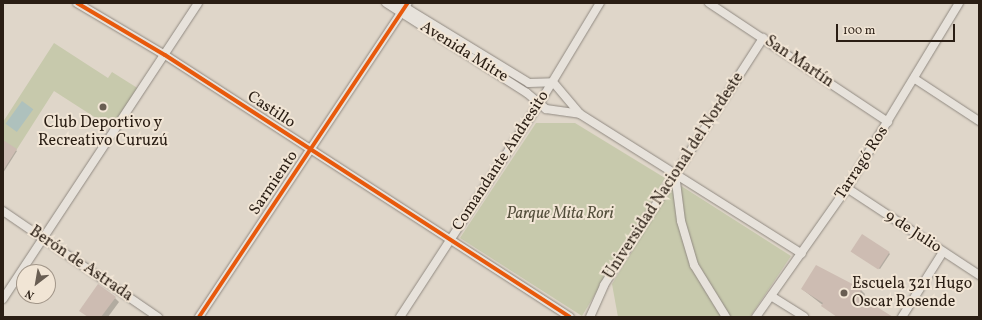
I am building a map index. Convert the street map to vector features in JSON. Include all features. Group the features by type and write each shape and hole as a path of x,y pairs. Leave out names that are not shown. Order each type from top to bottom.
{"street":[{"name":"Castillo","path":"77,3 165,55 570,317"},
{"path":"3,299 44,239 198,3"},
{"name":"Avenida Mitre","path":"386,3 403,7 529,83 553,82"},
{"name":"Comandante Andresito","path":"400,317 539,104 600,3"},
{"name":"San Martín","path":"709,3 888,122"},
{"name":"Tarragó Ros","path":"756,317 802,254 846,188 915,79 959,3"},
{"name":"Avenida Mitre","path":"403,7 546,109 580,114"},
{"name":"Sarmiento","path":"199,317 403,7"},
{"name":"Universidad Nacional del Nordeste","path":"590,317 604,285 763,38"},
{"path":"915,79 979,121"},
{"path":"553,82 580,114 802,254"},
{"path":"675,174 681,221 694,265 726,317"},
{"name":"9 de Julio","path":"846,188 979,275"},
{"name":"Berón de Astrada","path":"3,211 158,317"},
{"path":"902,317 943,252"},
{"path":"771,296 804,317"}],"green space":[{"name":"Club Deportivo y Recreativo Curuzú","path":"54,43 108,78 112,72 139,89 113,129 54,91 3,171 3,122"},
{"name":"Parque Mita Rori","path":"536,123 575,123 665,178 582,316 460,238"},
{"path":"675,182 791,256 750,317 618,317 612,284"}],"shaded area":[{"path":"22,101 33,109 17,132 6,124"}],"building":[{"path":"3,140 17,149 3,171"},
{"path":"862,234 890,252 878,270 851,252"},
{"path":"816,265 862,289 858,295 893,317 837,317 821,306 823,303 801,289"},
{"path":"98,284 116,297 101,317 88,317 79,311"}],"cycle path":[{"path":"77,3 165,55 570,317"},
{"path":"199,317 408,3"}],"place":[{"name":"Club Deportivo y Recreativo Curuzú","path":"103,107"},
{"name":"Escuela 321 Hugo Oscar Rosende","path":"844,293"}]}
